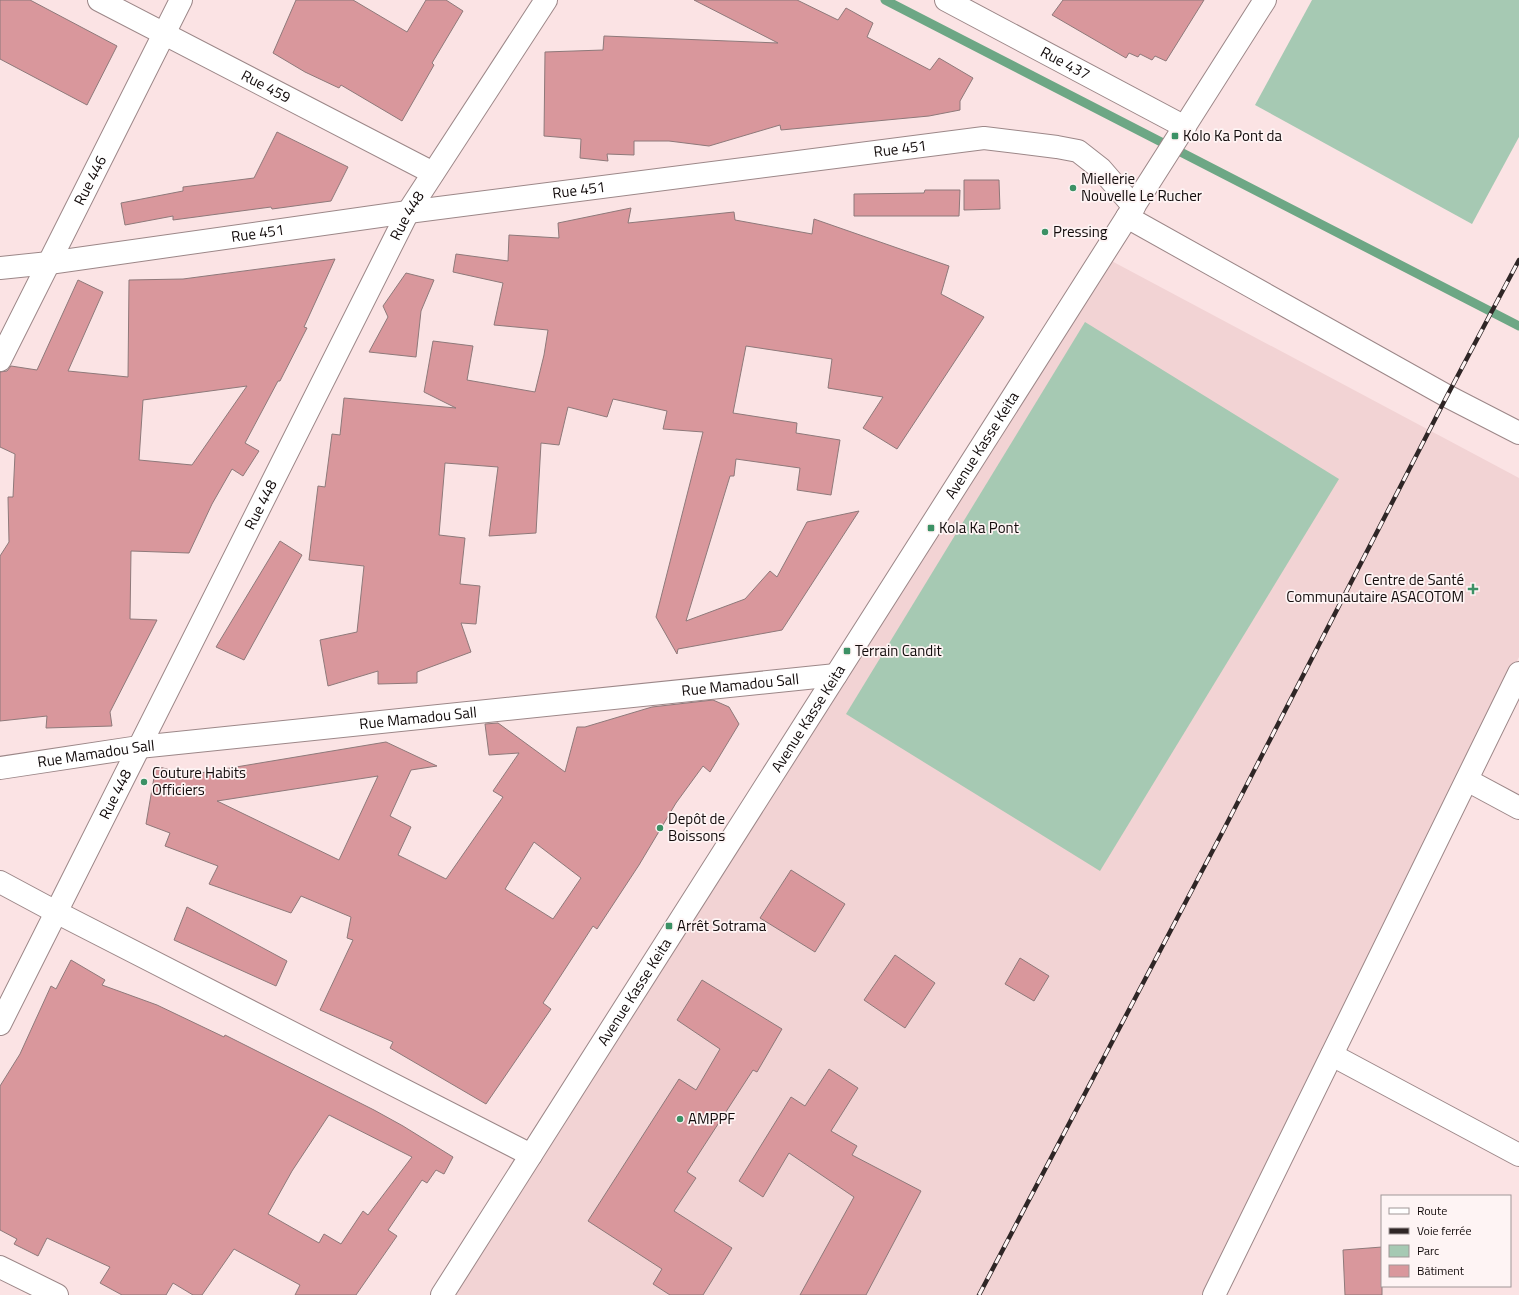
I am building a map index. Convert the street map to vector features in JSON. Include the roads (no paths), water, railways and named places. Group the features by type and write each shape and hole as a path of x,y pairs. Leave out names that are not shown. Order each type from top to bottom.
{"street":[{"name":"Rue 459","path":"99,0 433,173"},
{"name":"Rue 446","path":"0,360 181,0"},
{"name":"Rue 448","path":"0,1024 408,212 546,0"},
{"name":"Rue 437","path":"948,0 1180,134"},
{"name":"Avenue Kasse Keita","path":"442,1295 1265,0"},
{"name":"Rue 451","path":"0,268 49,263 408,212 984,138 1078,151 1101,169 1131,212 1447,396 1519,433"},
{"path":"1214,1295 1519,673"},
{"name":"Rue Mamadou Sall","path":"0,768 139,747 836,675"},
{"path":"1466,780 1519,808"},
{"path":"0,882 531,1155"},
{"path":"1332,1055 1519,1155"},
{"path":"0,1267 56,1295"}],"waterway":[{"path":"885,0 1519,326"}],"railway":[{"path":"979,1295 1223,831 1447,396 1519,260"}],"place":[{"name":"Kolo Ka Pont da","path":"1175,136"},
{"name":"Miellerie Nouvelle Le Rucher","path":"1073,188"},
{"name":"Pressing","path":"1045,232"},
{"name":"Kola Ka Pont","path":"931,528"},
{"name":"Centre de Santé Communautaire ASACOTOM","path":"1473,589"},
{"name":"Terrain Candit","path":"847,651"},
{"name":"Couture Habits Officiers","path":"144,782"},
{"name":"Depôt de Boissons","path":"660,828"},
{"name":"Arrêt Sotrama","path":"669,926"},
{"name":"AMPPF","path":"680,1119"}]}
